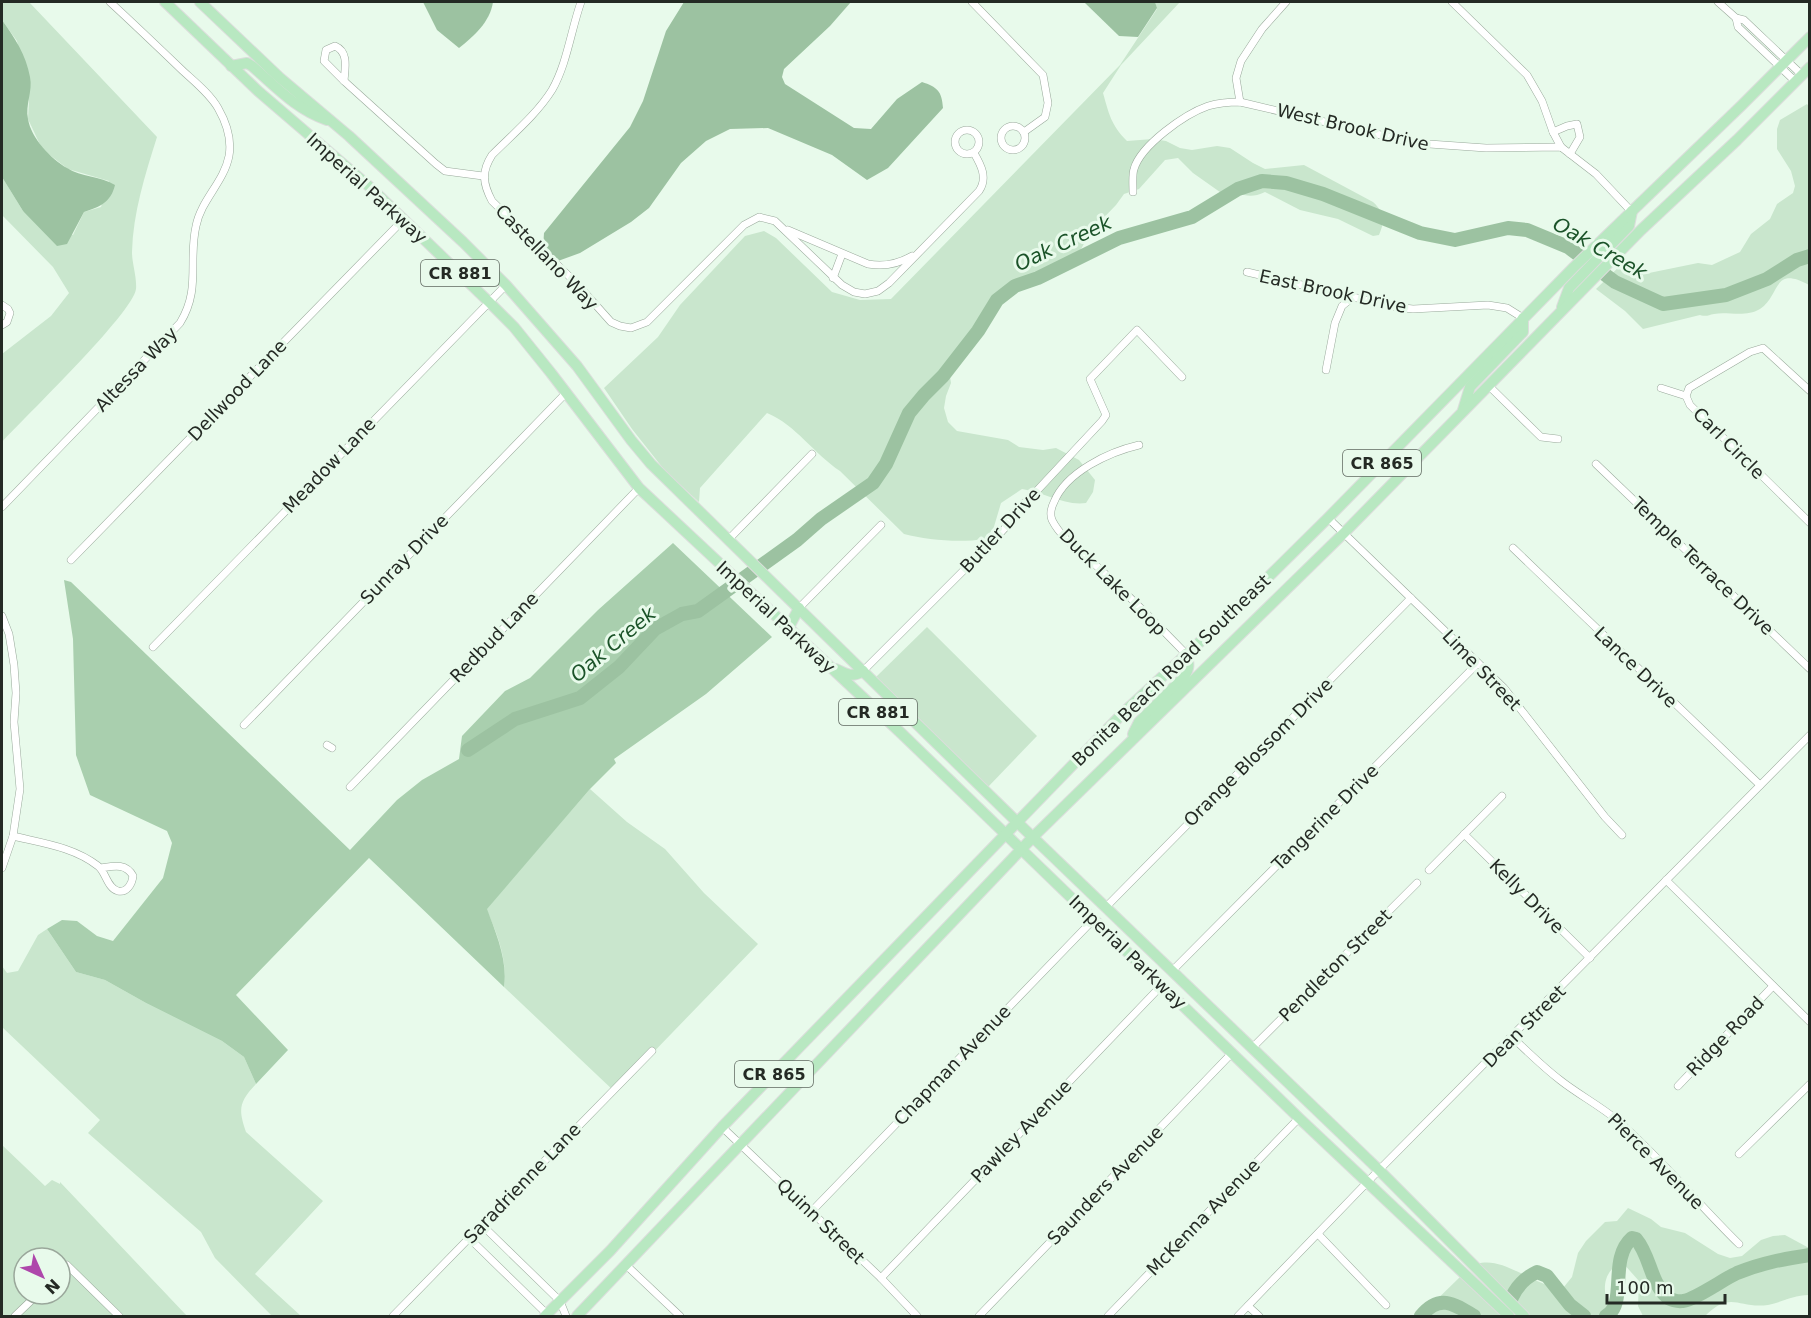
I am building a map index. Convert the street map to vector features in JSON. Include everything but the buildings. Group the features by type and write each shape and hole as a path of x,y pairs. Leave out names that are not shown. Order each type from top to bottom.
{"main road":[{"name":"Imperial Parkway","path":"165,2 231,66 371,188 514,327 639,488 1006,834 1299,1118 1509,1317"},
{"name":"Imperial Parkway","path":"200,2 463,242 506,285 577,366 651,464 1017,822 1379,1170 1524,1317"},
{"path":"1607,250 1629,226 1632,211 1809,37"},
{"path":"231,66 247,63 298,106 312,115 333,122"},
{"name":"Bonita Beach Road Southeast","path":"548,1316 722,1127 1123,713 1328,518 1523,318 1582,275 1802,74"},
{"name":"Bonita Beach Road Southeast","path":"577,1317 1034,837 1344,533 1489,386 1560,312 1582,275 1607,250"},
{"path":"1462,413 1470,387 1523,332 1523,318"},
{"path":"788,629 800,608"},
{"path":"1130,741 1139,722 1184,677 1189,662 1186,654"},
{"path":"825,663 850,675 856,676 863,671"}],"street":[{"name":"Altessa Way","path":"2,507 180,323 186,314 193,290 192,245 197,220 224,173 229,157 230,143 227,129 217,105 110,2"},
{"path":"344,81 344,52 336,46 329,47 324,53 324,61 344,81 445,171 483,176 492,155 540,106 552,89 559,74 581,2"},
{"path":"972,2 1043,75 1048,103 1045,117 1024,132"},
{"path":"1240,102 1236,78 1241,61 1262,28 1286,2"},
{"path":"1452,2 1527,75 1542,101 1552,132 1562,147 1596,174 1632,211"},
{"path":"1718,2 1736,18 1744,20 1784,64 1802,74"},
{"name":"West Brook Drive","path":"1133,192 1134,169 1144,152 1160,135 1205,107 1219,103 1240,102 1415,143 1486,148 1562,147"},
{"path":"1552,132 1577,124 1580,136 1570,154"},
{"name":"Castellano Way","path":"483,176 485,188 492,201 577,284 606,318 625,327 642,325 652,318 749,221 765,217 775,221 783,228 833,278 854,292 872,293 890,283 982,186 983,172 974,153"},
{"name":"Dellwood Lane","path":"71,560 403,220"},
{"name":"Castellano Way","path":"783,228 862,263 881,266 901,261 921,250"},
{"path":"833,278 842,254"},
{"name":"East Brook Drive","path":"1247,272 1413,309 1488,305 1507,308 1523,318"},
{"name":"Meadow Lane","path":"153,647 506,285"},
{"path":"1326,370 1335,323 1341,306 1353,297"},
{"path":"2,305 10,313 7,322 2,325"},
{"name":"Butler Drive","path":"863,671 993,541 1005,528 1012,514 1032,496 1102,421 1106,415 1089,379 1137,330 1182,377"},
{"name":"Carl Circle","path":"1809,391 1763,348 1750,352 1689,388 1686,396 1690,405 1809,523"},
{"path":"1489,386 1541,437 1558,439"},
{"path":"1660,388 1686,396"},
{"name":"Sunray Drive","path":"243,725 566,393"},
{"name":"Duck Lake Loop","path":"1139,445 1108,455 1079,472 1058,494 1050,514 1066,538 1137,604 1186,654"},
{"path":"729,539 812,454"},
{"name":"Temple Terrace Drive","path":"1596,464 1809,669"},
{"name":"Redbud Lane","path":"350,787 639,488"},
{"name":"Lime Street","path":"1328,518 1513,698 1605,817 1622,835"},
{"path":"800,608 880,525"},
{"name":"Lance Drive","path":"1513,548 1760,785"},
{"name":"Orange Blossom Drive","path":"1106,907 1411,598"},
{"path":"2,616 9,634 16,693 14,722 20,789 13,836 2,867"},
{"name":"Tangerine Drive","path":"1173,970 1478,663"},
{"name":"Dean Street","path":"1238,1317 1379,1170 1809,735"},
{"path":"1429,870 1502,796"},
{"name":"Kelly Drive","path":"1464,834 1590,958"},
{"path":"13,836 71,851 101,868 111,887 117,891 129,888 133,876 128,869 119,866 101,868"},
{"path":"1666,880 1809,1022"},
{"name":"Pendleton Street","path":"1253,1047 1417,883"},
{"name":"Chapman Avenue","path":"811,1212 1094,919"},
{"name":"Pawley Avenue","path":"880,1278 1162,985"},
{"name":"Ridge Road","path":"1678,1086 1773,986"},
{"name":"Pierce Avenue","path":"1512,1037 1561,1081 1604,1109 1631,1133 1677,1177 1702,1208 1739,1244"},
{"name":"Saradrienne Lane","path":"393,1317 652,1051"},
{"name":"Saunders Avenue","path":"979,1317 1232,1053"},
{"path":"1739,1154 1809,1084"},
{"name":"McKenna Avenue","path":"1108,1317 1299,1118"},
{"name":"Quinn Street","path":"722,1127 880,1278 917,1317"},
{"path":"482,1225 560,1301 566,1317"},
{"path":"1318,1234 1386,1305"},
{"path":"469,1238 548,1316"},
{"path":"626,1265 680,1317"},
{"path":"72,1270 119,1317"},
{"path":"15,1317 26,1306"},
{"path":"1248,1306 1259,1317"}],"shaded area":[{"path":"2,2 29,2 157,137 137,208 132,252 136,289 130,301 98,342 2,442 2,354 51,316 69,293 53,267 2,215 2,177 23,211 73,235 84,212 101,207 109,181 68,169 42,149 28,119 29,101 17,41 2,20"},
{"path":"423,2 493,2 485,22 459,48 437,30"},
{"path":"684,2 851,2 830,26 784,69 782,77 785,84 854,128 871,129 897,99 922,82 938,90 943,108 888,168 867,180 832,155 768,128 730,129 706,141 681,163 649,208 631,222 580,253 558,261 543,248 544,233 630,127 643,101 666,31"},
{"path":"1084,2 1155,2 1157,8 1138,37 1119,36"},
{"path":"1155,2 1180,2 1121,65 1103,93 1114,124 1127,141 1153,139 1192,150 1217,146 1230,148 1265,169 1304,165 1373,202 1383,217 1379,235 1373,236 1338,219 1300,210 1265,192 1254,196 1232,195 1227,197 1193,173 1178,158 1165,160 1139,189 1124,194 1090,232 1078,255 1069,264 1013,292 954,358 949,371 951,383 944,408 948,422 957,431 1008,440 1019,447 1043,450 1056,448 1079,460 1095,480 1093,492 1086,503 1062,501 1022,489 1001,503 993,530 984,539 944,540 904,534 840,471 796,432 767,413 700,488 699,502 666,472 632,429 604,388 658,337 680,305 745,236 764,231 776,238 832,292 860,300 891,299 1120,65 1157,9"},
{"path":"2,20 26,61 31,82 27,109 28,119 37,140 48,154 67,168 115,185 108,200 84,212 67,244 57,246 23,211 2,177"},
{"path":"1807,104 1810,108 1809,285 1789,278 1783,280 1778,284 1767,303 1754,312 1700,315 1643,329 1625,311 1596,289 1623,263 1629,269 1644,274 1698,263 1712,265 1740,252 1751,234 1770,219 1777,204 1793,193 1795,186 1791,171 1777,149 1777,129 1780,120"},
{"path":"673,543 772,637 706,694 614,759 616,763 590,789 487,909 503,957 504,987 369,858 236,995 288,1050 256,1084 244,1057 222,1041 105,980 76,972 47,929 62,920 77,921 97,936 113,941 163,878 172,843 167,831 90,795 76,755 73,639 64,580 71,582 350,850 397,800 422,780 459,759 462,736 505,691 530,678 598,610"},
{"path":"927,627 1037,736 988,787 876,677"},
{"path":"590,789 627,822 665,849 704,893 758,944 615,1092 504,987 503,957 498,937 486,909"},
{"path":"47,929 76,972 105,980 222,1041 244,1057 256,1084 243,1101 241,1111 246,1132 323,1201 255,1274 301,1316 272,1316 215,1258 201,1232 88,1133 100,1120 2,1027 2,966 7,973 18,971 38,935"},
{"path":"2,1145 45,1186 52,1180 60,1184 60,1182 187,1316 2,1316"},
{"path":"1628,1208 1651,1219 1661,1227 1685,1233 1718,1254 1730,1258 1742,1256 1761,1240 1785,1235 1809,1248 1809,1295 1758,1306 1728,1302 1714,1308 1705,1316 1643,1316 1638,1306 1639,1281 1622,1262 1609,1272 1606,1279 1605,1293 1612,1316 1530,1316 1477,1264 1487,1262 1498,1264 1552,1287 1563,1288 1572,1277 1578,1253 1586,1241 1605,1222 1617,1221"},
{"path":"1461,1276 1503,1316 1420,1316"}],"waterway":[{"name":"Oak Creek","path":"468,750 515,719 580,698 619,667 655,629 682,614 698,611 873,483 886,464 909,413 943,376 978,331 997,300 1015,286 1038,278 1119,238 1192,217 1238,189 1262,181 1286,183 1323,194 1420,233 1455,240 1508,228 1527,230 1568,247 1615,282 1663,304 1726,295 1767,279 1797,260 1810,256"},
{"path":"1606,1316 1616,1302 1621,1257 1632,1238 1641,1245 1661,1290 1672,1300 1679,1301 1688,1300 1746,1270 1810,1255"},
{"path":"1507,1314 1517,1289 1537,1272 1547,1276 1570,1305 1584,1316"},
{"path":"1421,1316 1428,1309 1440,1303 1453,1304 1474,1316"}]}
